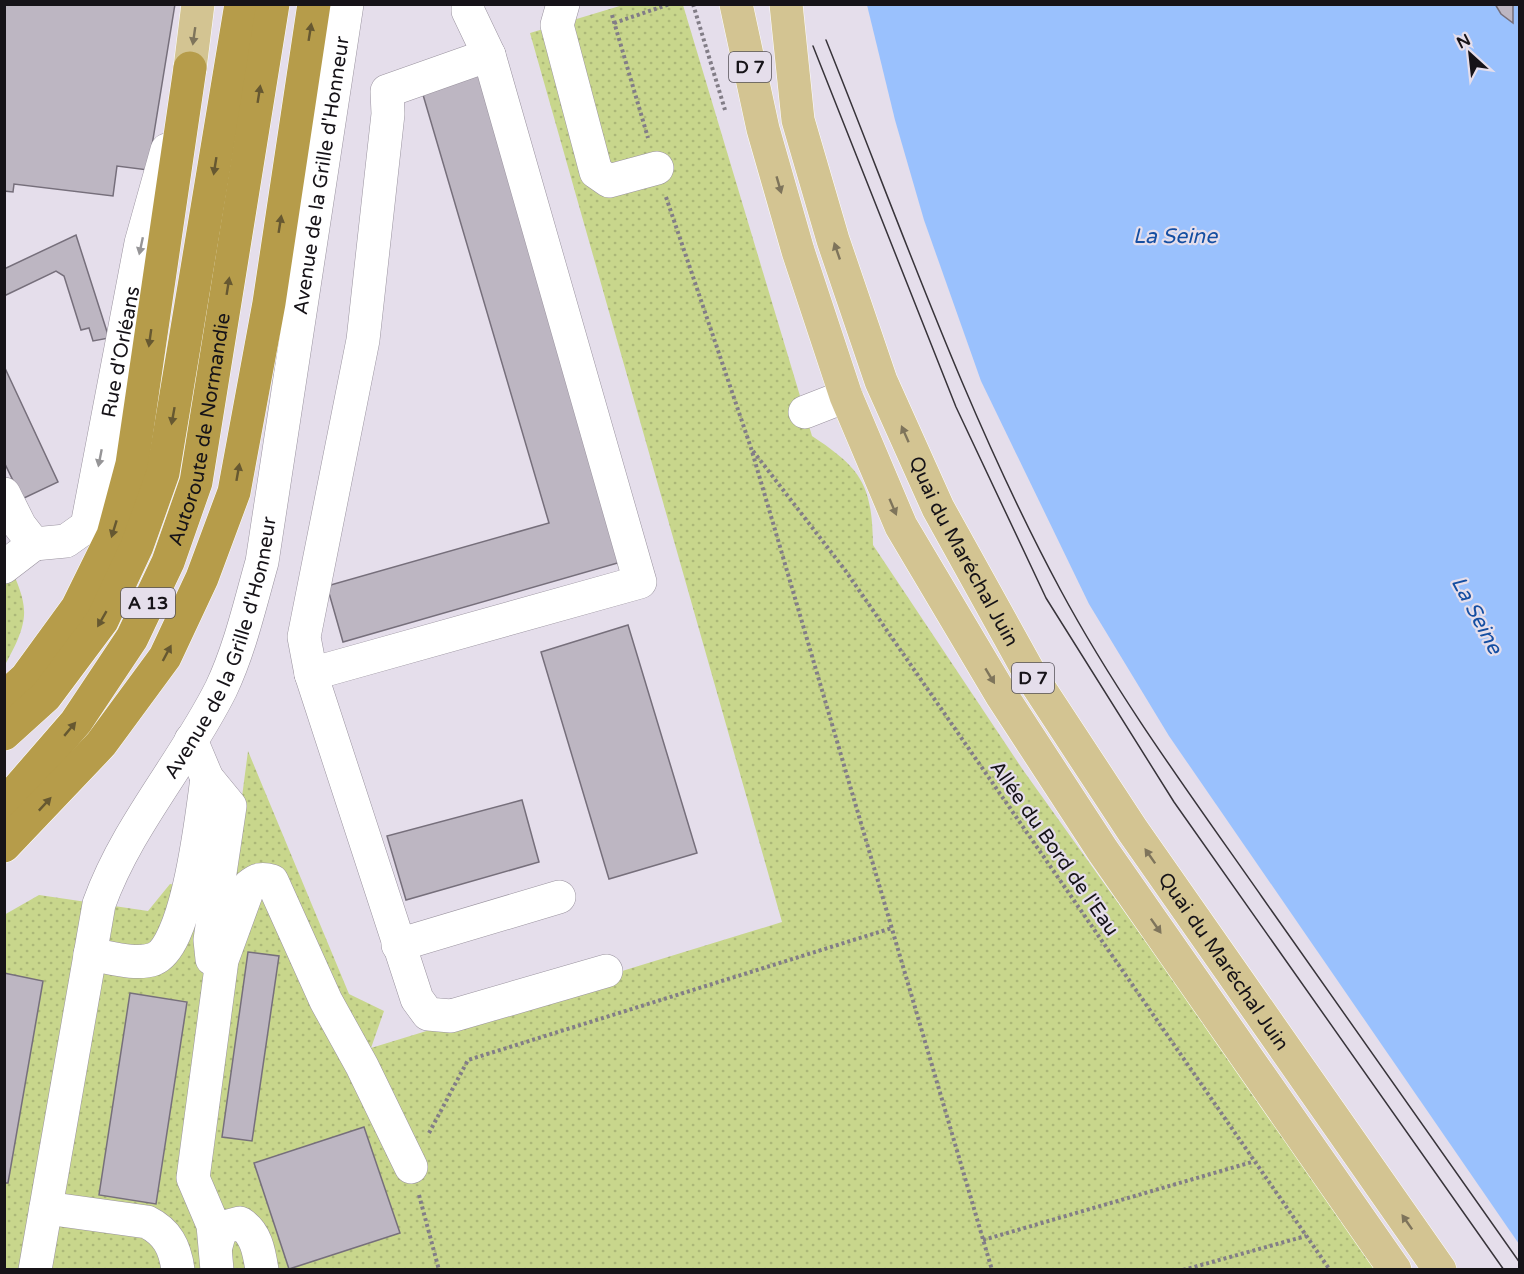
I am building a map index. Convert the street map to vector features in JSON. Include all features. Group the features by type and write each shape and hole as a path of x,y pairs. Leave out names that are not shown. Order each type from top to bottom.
{"highway":[{"name":"Autoroute de Normandie","path":"4,805 76,722 132,639 168,562 196,482 199,362 241,4"},
{"name":"Autoroute de Normandie","path":"4,734 46,696 107,611 137,546 199,362 273,4"},
{"path":"4,846 101,744 165,657 202,578 234,492 268,303 314,4"},
{"path":"4,698 26,678 77,608 113,535 132,464 190,68"}],"main road":[{"path":"190,68 198,4"},
{"name":"D 7","path":"736,4 764,129"},
{"name":"D 7","path":"764,129 778,7"},
{"name":"Quai du Maréchal Juin","path":"778,7 798,120 830,229 881,381 938,508 1030,674 1126,822 1440,1269"},
{"name":"Quai du Maréchal Juin","path":"764,129 798,251 846,396 901,526 1002,696 1103,850 1395,1269"}],"street":[{"name":"Avenue de la Grille d'Honneur","path":"35,1269 99,904 110,875 220,689 237,650 262,562 347,4"},
{"path":"311,674 640,582 489,55 468,11 468,4"},
{"path":"563,4 557,25 596,172 609,181 657,168"},
{"path":"489,55 387,91 388,114 363,340 304,637 311,674 398,945 420,1006 435,1017 451,1016 606,971"},
{"name":"Rue d'Orléans","path":"34,544 66,541 87,526 141,243 190,68"},
{"path":"805,412 846,396"},
{"path":"4,494 20,526 34,544 4,567"},
{"path":"191,740 207,778 230,806 210,940 217,995"},
{"path":"90,954 140,962 164,952 172,942 186,901 207,778"},
{"path":"216,1258 213,1225 193,1178 222,960 249,886 264,878 272,881 326,1001 362,1066 411,1167"},
{"path":"398,945 559,897"},
{"path":"46,1209 147,1222 160,1229 169,1240 176,1256 178,1269"},
{"path":"216,1258 221,1228 240,1223 248,1228 255,1239 262,1269"}],"path":[{"path":"614,23 670,4"},
{"path":"612,15 657,168 751,448 992,1269"},
{"name":"Allée du Bord de l'Eau","path":"751,448 845,570 1252,1162 1330,1269"},
{"path":"439,1269 411,1167 468,1060 892,928"},
{"path":"983,1240 1252,1162"},
{"path":"1183,1269 1306,1236"}],"green space":[{"path":"623,5 683,5 812,436 842,459 861,480 870,507 873,545 1023,770 1380,1269 5,1269 4,915 39,895 148,911 170,884 205,889 223,942 248,751 349,994 384,1011 371,1048 782,922 530,33"},
{"path":"4,552 18,585 24,609 20,633 5,665"}],"water":[{"name":"La Seine","path":"867,5 1519,5 1519,1244 1169,736 1089,604 981,381 924,220 895,120"}],"building":[{"path":"4,4 175,4 148,170 117,166 113,196 14,184 13,192 4,191"},
{"path":"1495,4 1513,4 1513,23 1501,14"},
{"path":"481,71 621,562 343,642 327,586 549,523 421,88"},
{"path":"76,235 109,338 93,341 89,328 81,330 64,276 56,271 4,296 4,269"},
{"path":"4,366 58,482 22,499 4,462"},
{"path":"628,625 697,853 609,879 541,652"},
{"path":"522,800 539,862 406,900 387,836"},
{"path":"248,952 279,956 252,1141 222,1137"},
{"path":"4,973 43,981 8,1183 4,1183"},
{"path":"130,993 187,1002 156,1204 99,1195"},
{"path":"364,1127 400,1233 289,1269 254,1163"}],"tram line":[{"path":"826,40 964,387 1026,523 1082,629 1131,708 1183,784 1520,1263"},
{"path":"813,46 956,407 1046,598 1174,802 1504,1270"}]}
